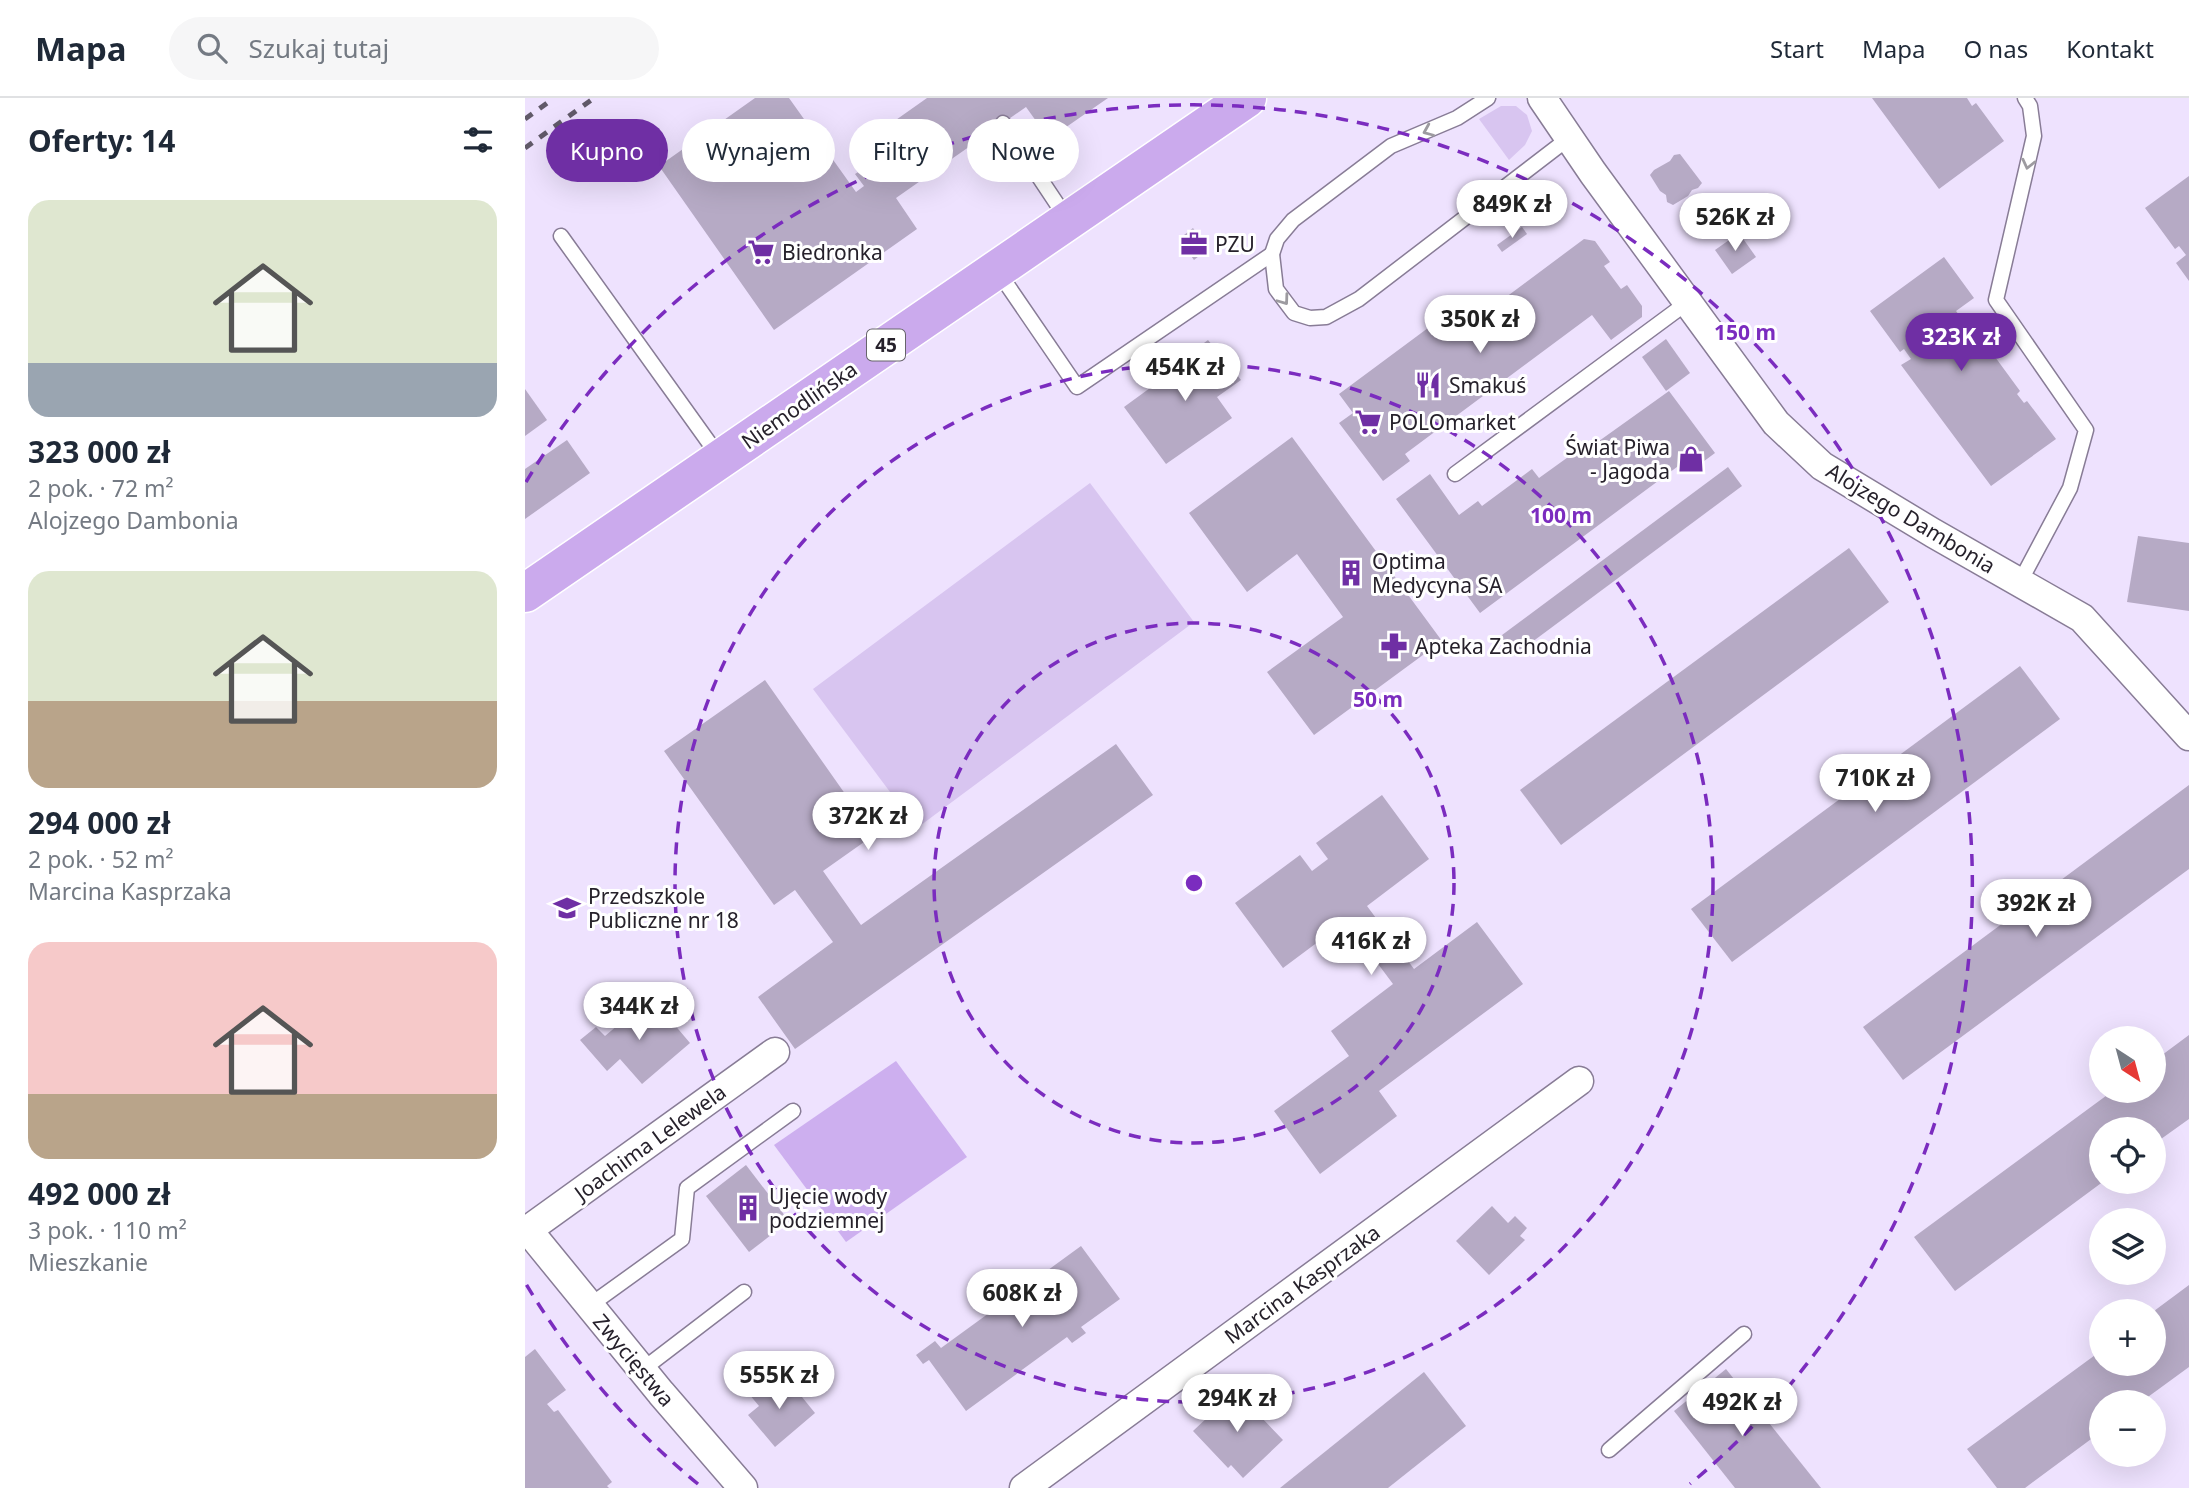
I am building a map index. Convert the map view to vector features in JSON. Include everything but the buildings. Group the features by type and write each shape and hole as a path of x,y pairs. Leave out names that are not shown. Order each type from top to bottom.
{"main road":[{"name":"Niemodlińska","path":"525,593 1247,98"}],"street":[{"name":"Alojzego Dambonia","path":"1542,98 1776,423 1822,466 2082,618 2189,736"},
{"name":"Joachima Lelewela","path":"526,1231 775,1052"},
{"name":"Marcina Kasprzaka","path":"1024,1488 1580,1081"},
{"name":"Zwycięstwa","path":"526,1231 743,1488"}],"lane":[{"path":"1488,98 1458,118 1391,146 1293,220 1277,239 1272,254 1276,289 1294,313 1310,318 1326,317 1359,299 1569,138"},
{"path":"2020,582 2070,488 2086,430 1996,300 2034,136 2030,106 2025,98"},
{"path":"1043,182 1068,220"},
{"path":"561,236 721,459"},
{"path":"996,269 1077,387 1272,254"},
{"path":"1455,474 1688,302"},
{"path":"589,1306 682,1239 687,1188 793,1111"},
{"path":"642,1370 744,1292"},
{"path":"1609,1450 1744,1334"}],"shaded area":[{"path":"1501,106 1516,106 1527,115 1532,131 1525,145 1509,160 1479,119"},
{"path":"1090,483 1194,622 917,828 813,689"},
{"path":"896,1061 967,1157 846,1242 774,1145"}],"railway":[{"path":"525,119 554,98"},
{"path":"525,148 594,98"}],"place":[{"name":"PZU","path":"1194,244"},
{"name":"Biedronka","path":"761,252"},
{"name":"Smakuś","path":"1428,385"},
{"name":"POLOmarket","path":"1368,422"},
{"name":"Świat Piwa - Jagoda","path":"1691,459"},
{"name":"Optima Medycyna SA","path":"1351,573"},
{"name":"Apteka Zachodnia","path":"1394,646"},
{"name":"Przedszkole Publiczne nr 18","path":"567,908"},
{"name":"Ujęcie wody podziemnej","path":"748,1208"}]}
